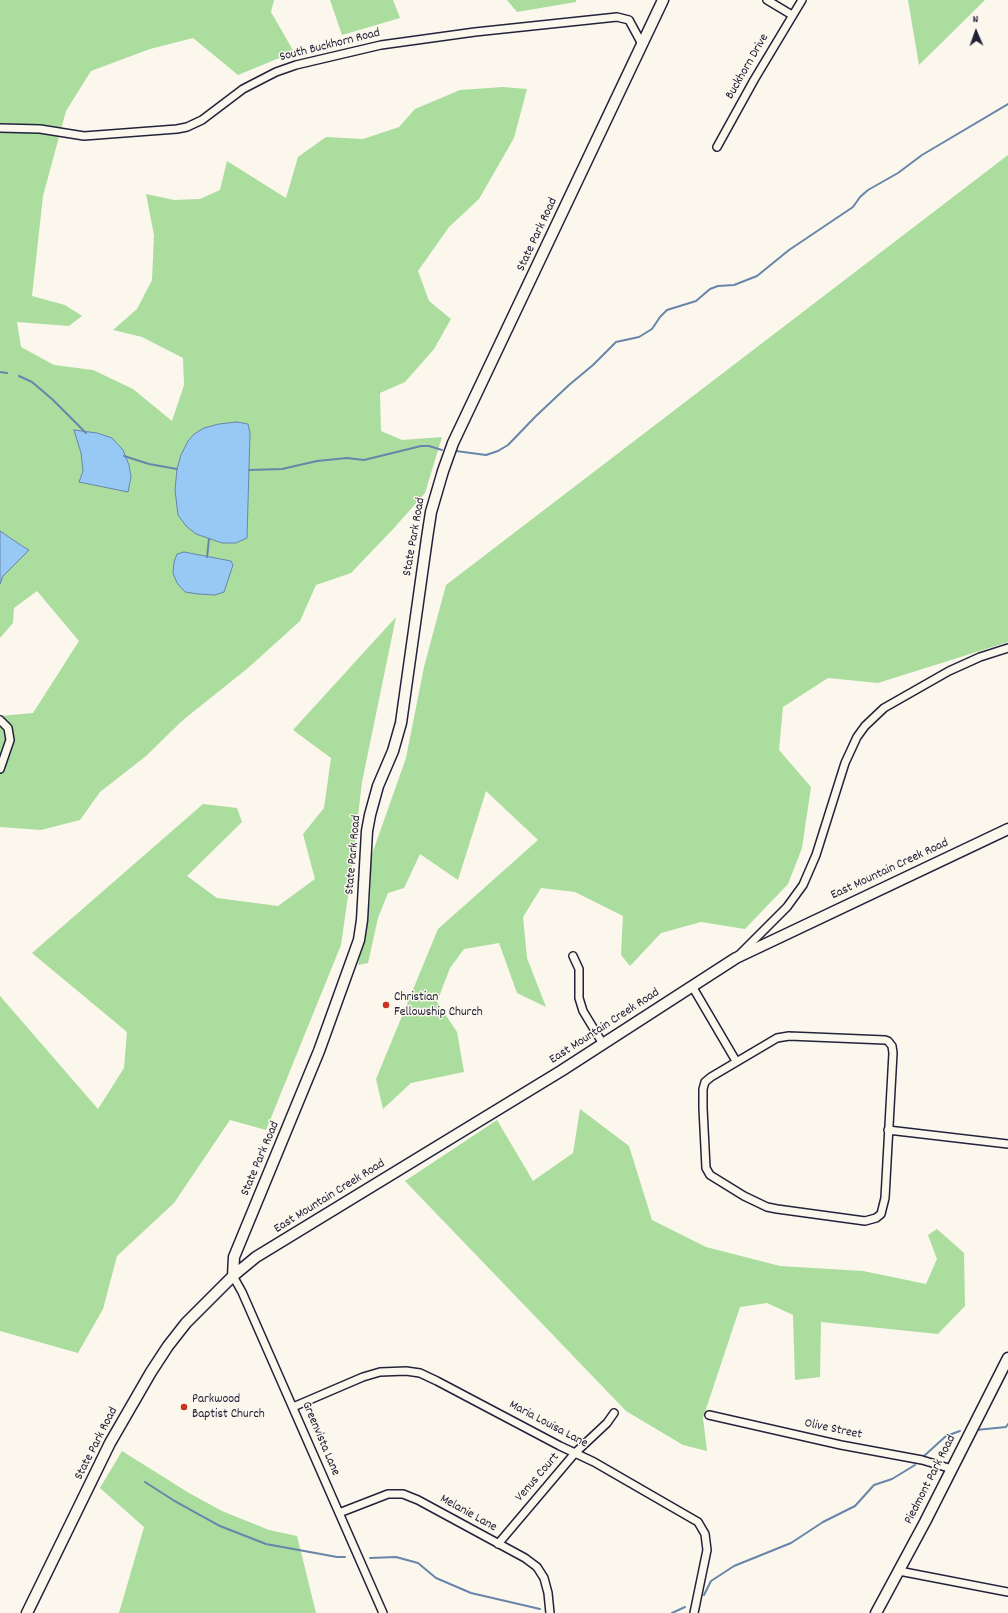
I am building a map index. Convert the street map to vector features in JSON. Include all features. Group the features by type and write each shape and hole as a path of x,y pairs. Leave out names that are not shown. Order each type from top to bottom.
{"street":[{"name":"State Park Road","path":"27,1613 110,1443 151,1372 168,1346 186,1323 233,1276 234,1257 308,1078 359,940 362,920 367,837 370,815 378,786 393,751 401,723 431,512 443,471 454,443 663,0"},
{"path":"767,0 792,16"},
{"name":"Buckhorn Drive","path":"717,147 754,80 802,0"},
{"name":"South Buckhorn Road","path":"0,128 40,129 72,135 89,136 182,128 202,120 223,106 243,89 276,72 296,64 381,45 450,35 548,23 617,17 626,18 629,20 642,44"},
{"path":"736,958 787,907 803,885 816,855 845,763 857,737 865,726 884,708 950,671 980,657 1008,648"},
{"path":"0,720 8,728 10,740 0,769"},
{"name":"East Mountain Creek Road","path":"233,1276 256,1257 603,1044 736,958 1008,829"},
{"path":"573,956 579,969 579,998 583,1011 603,1044"},
{"path":"692,986 736,1061"},
{"path":"785,1036 888,1041 892,1046 893,1053 888,1130 885,1198 883,1210 876,1218 865,1221 777,1210 760,1204 710,1175 704,1165 704,1085 710,1077 736,1061 777,1038 785,1036"},
{"path":"888,1130 1008,1144"},
{"name":"Greenvista Lane","path":"233,1276 242,1292 383,1613"},
{"name":"Piedmont Park Road","path":"876,1613 952,1469 1008,1358"},
{"name":"Maria Louisa Lane","path":"293,1407 372,1374 396,1370 413,1372 437,1380 686,1514 701,1525 706,1534 707,1550 694,1613"},
{"name":"Venus Court","path":"498,1544 576,1454 607,1423 614,1413"},
{"name":"Olive Street","path":"709,1415 840,1445 922,1460 952,1469"},
{"name":"Melanie Lane","path":"339,1513 383,1495 393,1493 403,1494 418,1500 525,1558 539,1570 544,1578 548,1594 550,1613"},
{"path":"899,1570 1008,1592"}],"green space":[{"path":"0,0 274,0 271,12 294,52 238,75 193,38 150,49 91,71 66,111 43,196 32,296 65,305 82,316 69,326 17,322 21,347 54,365 93,370 133,389 172,421 184,385 183,358 142,337 113,330 137,309 152,280 154,235 146,194 174,200 200,199 220,190 227,161 286,198 298,157 326,137 363,139 399,127 415,109 460,90 503,87 527,89 514,138 479,199 449,227 418,271 429,301 451,319 434,349 405,382 380,393 381,431 402,440 442,437 425,493 351,573 316,585 300,621 248,668 183,720 146,756 100,792 80,820 41,830 0,827 0,716 33,713 79,641 37,591 14,608 13,623 0,638"},
{"path":"330,0 393,0 400,18 342,35"},
{"path":"507,0 576,0 576,2 517,12"},
{"path":"908,0 985,0 919,65"},
{"path":"1008,155 1008,642 878,683 828,678 783,707 779,750 811,787 802,848 788,884 745,929 701,922 661,933 630,966 621,955 623,916 575,892 541,888 523,917 527,958 546,1007 517,993 499,943 464,949 450,968 437,1002 457,1032 464,1072 411,1083 383,1109 376,1079 438,929 538,840 486,791 458,880 420,854 404,888 388,893 378,918 368,963 358,965 370,901 371,857 406,758 424,667 446,585"},
{"path":"396,617 362,782 341,945 266,1130 230,1120 174,1203 117,1256 103,1309 78,1353 0,1331 0,996 98,1109 124,1068 127,1032 32,953 203,804 237,808 242,822 187,876 217,898 278,906 315,879 303,834 324,808 331,758 293,730"},
{"path":"580,1109 629,1146 652,1220 706,1247 780,1266 863,1271 926,1284 937,1259 928,1235 937,1229 964,1253 965,1306 938,1334 821,1322 820,1377 795,1380 793,1315 767,1303 740,1307 703,1418 707,1451 683,1445 626,1411 405,1181 497,1120 533,1181 573,1153"},
{"path":"122,1451 189,1493 222,1511 269,1530 297,1536 316,1613 119,1613 144,1527 100,1488"}],"water":[{"path":"237,422 248,424 250,433 247,538 236,543 222,543 196,534 186,526 178,515 175,490 177,469 181,455 188,441 194,434 204,428 219,424"},
{"path":"74,430 97,433 112,438 123,450 129,465 131,477 128,492 79,482 83,471 81,453"},
{"path":"0,531 29,550 3,576 0,584"},
{"path":"184,552 231,561 233,565 224,592 215,595 185,592 177,583 173,573 174,562 177,554"}],"waterway":[{"path":"456,451 486,455 498,451 508,445 536,416 593,365 616,342 639,337 652,329 667,310 696,301 710,289 718,286 734,285 757,276 789,250 853,207 860,197 868,190 898,173 922,155 1008,104"},
{"path":"0,372 7,373"},
{"path":"19,376 32,382 52,399 86,433"},
{"path":"249,470 282,469 317,461 347,458 364,460 421,446 429,446 442,450"},
{"path":"124,456 149,464 177,469"},
{"path":"207,557 209,539"},
{"path":"976,1430 1006,1427 1008,1424"},
{"path":"924,1456 946,1436 960,1431"},
{"path":"704,1595 711,1581 734,1566 791,1543 823,1522 855,1506 874,1485 892,1479 915,1465"},
{"path":"145,1482 173,1500 220,1526 266,1544 337,1557 345,1557"},
{"path":"370,1558 396,1557 418,1563 436,1578 471,1593 540,1609"},
{"path":"672,1613 685,1607"}],"place":[{"name":"Christian Fellowship Church","path":"386,1005"},
{"name":"Parkwood Baptist Church","path":"184,1407"}]}
